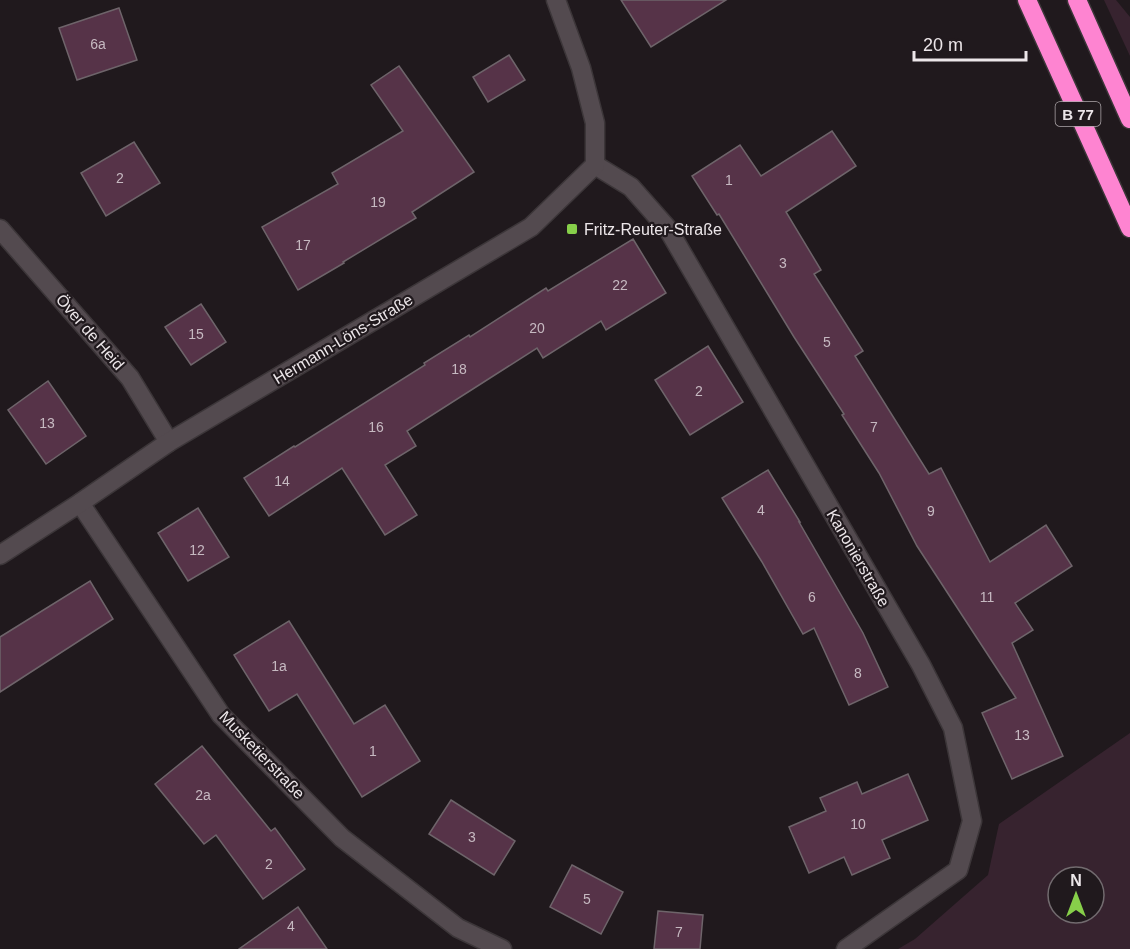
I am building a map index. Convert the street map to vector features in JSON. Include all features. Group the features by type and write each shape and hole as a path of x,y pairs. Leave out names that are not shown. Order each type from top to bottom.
{"highway":[{"name":"B 77","path":"1027,0 1130,228"},
{"name":"B 77","path":"1077,0 1130,119"}],"street":[{"path":"556,0 581,69 595,123 595,165"},
{"name":"Hermann-Löns-Straße","path":"0,555 169,442 531,228 595,165"},
{"name":"Kanonierstraße","path":"595,165 631,187 668,229 921,665 953,728 972,821 958,870 846,949"},
{"name":"Över de Heid","path":"0,229 130,378 169,442"},
{"name":"Musketierstraße","path":"80,503 221,715 342,838 458,928 502,949"}],"shaded area":[{"path":"1104,0 1116,0 1130,17 1130,56"},
{"path":"1130,733 1130,949 898,949 915,939 988,875 999,824"}],"building":[{"path":"621,0 726,0 651,47"},
{"path":"119,8 137,60 77,80 59,28"},
{"path":"509,55 525,80 488,102 473,77"},
{"path":"399,66 474,172 412,212 416,218 298,290 262,227 338,184 332,173 403,131 371,85"},
{"path":"832,131 856,166 786,212 821,270 814,274 863,351 855,356 929,474 941,468 990,562 1046,525 1072,566 1015,603 1033,630 1012,643 1063,756 1012,779 982,713 1016,698 917,546 879,473 842,415 844,414 719,214 717,215 692,176 740,145 761,176"},
{"path":"134,142 160,183 106,216 81,173"},
{"path":"633,239 666,293 606,330 601,321 543,358 537,348 407,431 416,446 385,465 417,515 385,535 342,468 269,516 244,478 469,335 470,337 546,288 548,291"},
{"path":"201,304 226,342 191,365 165,327"},
{"path":"708,346 743,402 690,435 655,380"},
{"path":"48,381 86,436 46,464 8,410"},
{"path":"768,470 863,633 888,687 849,705 814,628 803,634 722,498"},
{"path":"198,508 229,557 188,581 158,533"},
{"path":"90,581 113,619 0,692 0,637"},
{"path":"289,621 354,724 385,705 420,761 362,797 297,694 269,711 234,655"},
{"path":"202,746 271,831 275,828 305,869 263,899 216,835 204,844 155,784"},
{"path":"908,774 928,820 882,840 890,858 852,875 844,857 809,873 789,827 826,811 820,798 857,782 862,794"},
{"path":"451,800 515,841 494,875 429,834"},
{"path":"572,865 623,892 601,934 550,907"},
{"path":"298,907 327,949 239,949"},
{"path":"658,911 703,915 700,949 654,949"}],"place":[{"name":"Fritz-Reuter-Straße","path":"572,229"}]}
